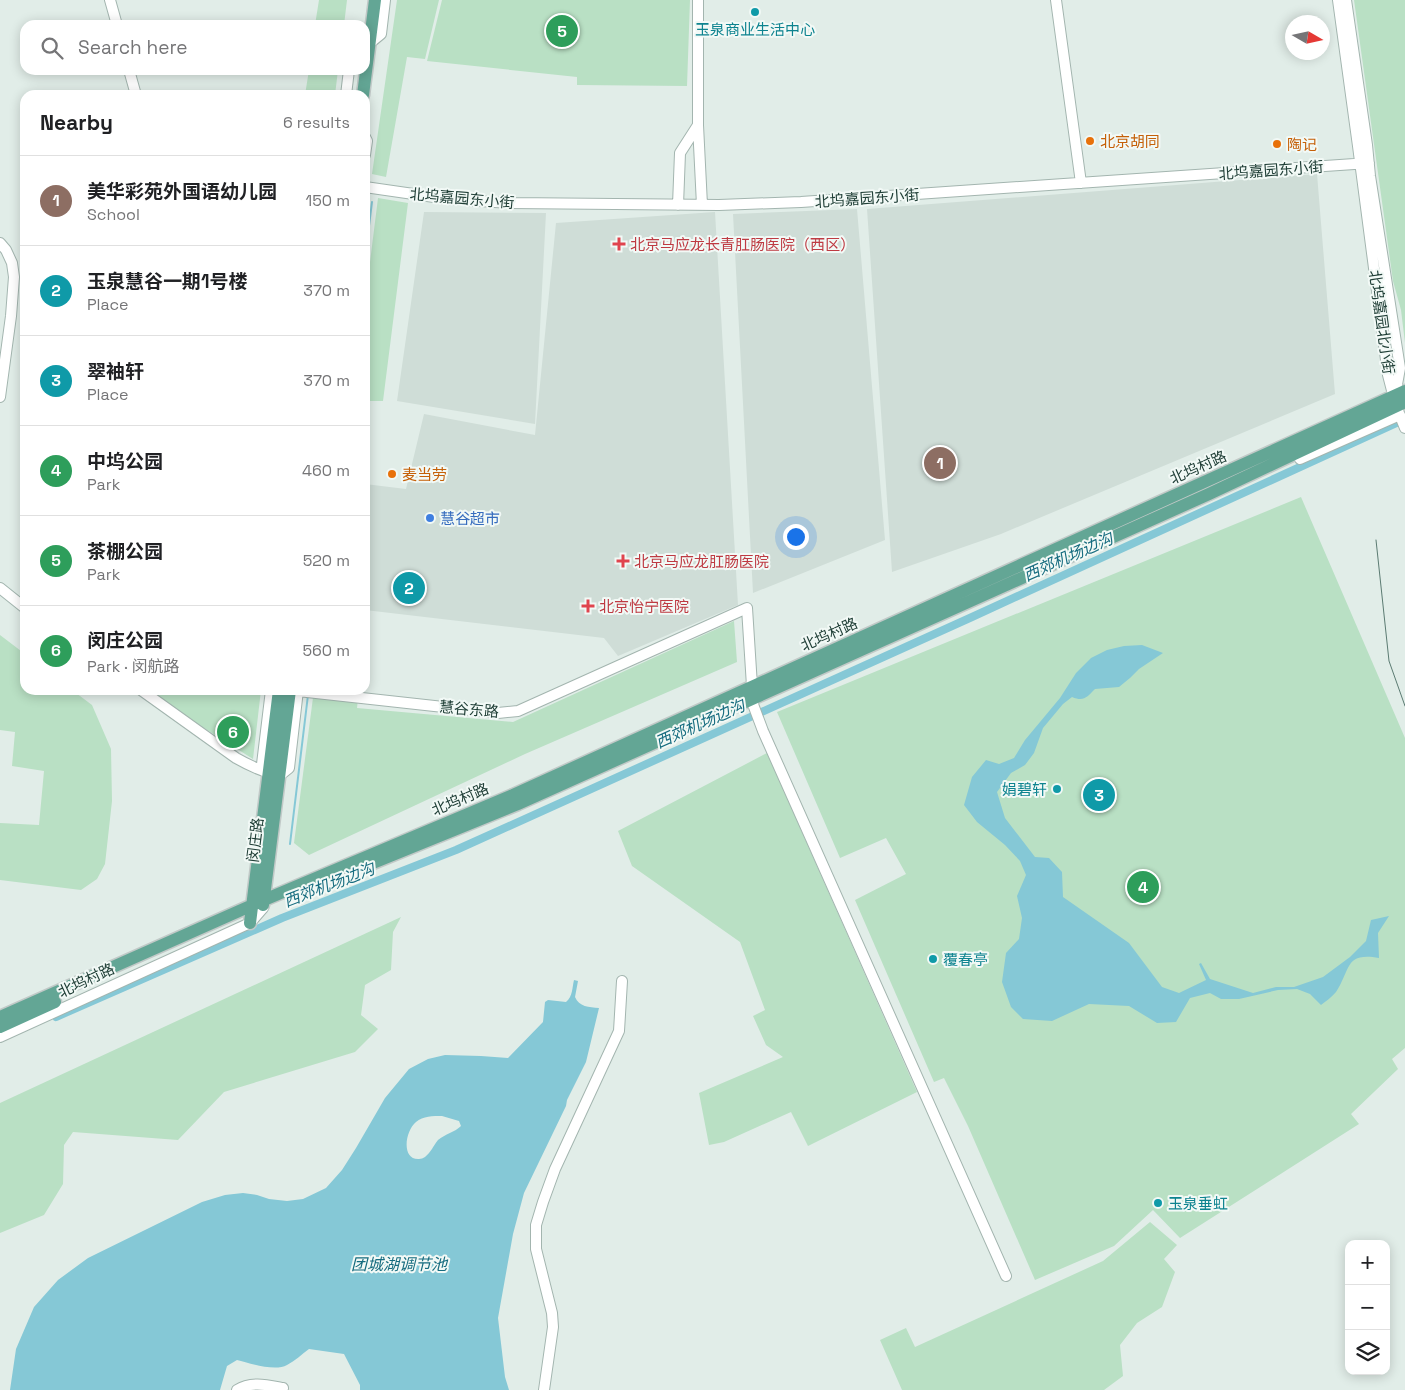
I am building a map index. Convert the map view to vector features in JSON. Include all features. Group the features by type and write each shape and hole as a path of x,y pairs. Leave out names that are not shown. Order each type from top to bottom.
{"main road":[{"path":"364,20 366,0"},
{"path":"370,43 375,0"},
{"path":"355,90 356,75"},
{"path":"364,90 366,75"},
{"name":"北坞村路","path":"0,1017 256,910 518,804 1200,498 1400,402"},
{"name":"北坞村路","path":"753,699 1400,402"},
{"path":"1284,458 1300,459"},
{"name":"闵庄路","path":"256,910 274,775 279,695"},
{"name":"闵庄路","path":"274,775 300,695"},
{"name":"北坞村路","path":"0,1027 256,910"}],"street":[{"path":"110,0 116,20"},
{"path":"370,43 381,34 385,0"},
{"path":"698,0 698,125 702,205"},
{"path":"1056,0 1081,183"},
{"name":"北坞嘉园北小街","path":"1338,0 1400,368 1400,402"},
{"name":"北坞嘉园北小街","path":"1346,0 1365,163"},
{"path":"130,75 135,90"},
{"path":"347,90 348,75"},
{"path":"678,205 680,153 698,125"},
{"name":"北坞嘉园东小街","path":"370,188 448,199 511,204 702,205 801,202 1365,163"},
{"path":"0,243 6,250 12,263 14,277 11,316 0,397"},
{"path":"1300,459 1400,402 1405,428"},
{"path":"0,588 20,604"},
{"name":"慧谷东路","path":"337,695 498,713 518,711 747,608 753,699"},
{"path":"147,695 236,758 274,775"},
{"name":"闵庄路","path":"271,695 262,764 274,775"},
{"path":"753,699 759,721 1006,1276"},
{"name":"北坞村路","path":"0,1037 256,910"},
{"path":"544,1390 553,1328 552,1314 536,1249 536,1225 555,1169 619,1031 622,981"},
{"path":"237,1390 245,1386 263,1384 283,1388"}],"shaded area":[{"path":"1317,174 1335,394 1001,534 892,572 867,209"},
{"path":"857,209 885,540 753,593 733,214"},
{"path":"424,212 546,213 535,424 397,401"},
{"path":"715,212 738,605 618,656 604,638 370,611 370,485 406,489 424,414 535,435 556,223"}],"green space":[{"path":"319,0 347,0 345,20 316,20"},
{"path":"397,0 439,0 425,59 407,57 386,177 372,174"},
{"path":"442,0 690,0 687,86 577,85 577,77 427,61"},
{"path":"1354,0 1405,0 1405,343 1401,310 1393,281"},
{"path":"308,75 337,75 336,90 306,90"},
{"path":"378,198 408,203 383,401 370,401 370,262"},
{"path":"1301,497 1405,738 1405,1048 1392,1059 1398,1069 1351,1114 1359,1124 1180,1238 1153,1210 1114,1246 1035,1280 968,1126 944,1078 934,1082 855,900 906,874 886,838 840,858 777,712"},
{"path":"734,621 737,662 525,754 309,855 294,843 313,695 358,695 357,708 513,722"},
{"path":"0,635 20,650 20,695 79,695 92,705 111,749 112,801 105,864 97,879 81,890 0,880 0,823 39,825 44,771 12,766 15,732 0,730"},
{"path":"154,695 260,695 253,759"},
{"path":"767,753 917,1092 808,1146 791,1112 724,1142 709,1145 699,1093 783,1057 766,1045 753,1016 765,1010 740,942 632,866 618,831"},
{"path":"401,917 393,932 391,970 365,985 361,1015 378,1029 355,1052 224,1092 178,1140 73,1132 64,1145 63,1184 44,1215 0,1233 0,1103"},
{"path":"1150,1222 1177,1245 1164,1259 1175,1272 1162,1307 1137,1323 1120,1345 1123,1376 1104,1390 902,1390 880,1340 906,1328 915,1347 1103,1261"}],"water":[{"path":"1142,645 1163,653 1139,669 1119,687 1095,689 1082,699 1072,697 1063,704 1043,728 1034,753 1025,765 1011,773 997,792 1005,818 1035,857 1049,858 1062,872 1063,897 1129,943 1162,987 1179,993 1206,980 1199,964 1201,963 1210,979 1253,993 1276,987 1294,987 1323,977 1350,957 1366,941 1371,920 1389,916 1378,933 1379,958 1368,957 1354,960 1336,992 1321,1005 1310,994 1297,989 1278,990 1239,999 1221,999 1210,993 1190,998 1176,1022 1157,1023 1129,1006 1089,1004 1052,1021 1023,1019 1011,1007 1002,982 1006,953 1019,939 1022,918 1017,896 1026,875 1020,861 1005,845 977,822 964,805 972,777 986,760 999,764 1014,758 1025,740 1060,698 1076,673 1091,658 1107,650 1124,646"},
{"name":"团城湖调节池","path":"574,980 578,981 575,997 579,1003 599,1008 586,1062 524,1193 513,1234 498,1318 505,1377 509,1390 360,1390 360,1385 344,1354 309,1349 293,1362 276,1368 237,1360 227,1366 220,1390 10,1390 16,1349 34,1307 58,1280 88,1258 202,1202 225,1195 243,1193 287,1201 303,1199 326,1188 342,1170 385,1098 409,1069 428,1059 445,1055 508,1058 543,1022 545,1002 548,1000 566,1002 568,1000","holes":["442,1116 459,1121 461,1126 438,1140 425,1157 419,1159 409,1155 407,1138 412,1126 416,1122 428,1117"]}],"waterway":[{"path":"370,218 372,202"},
{"name":"西郊机场边沟","path":"56,1017 282,918 456,850 1405,419"},
{"path":"290,844 308,695"}],"tram line":[{"path":"1376,540 1389,661 1405,706"}],"place":[{"name":"玉泉商业生活中心","path":"755,12"},
{"name":"茶棚公园","path":"562,31"},
{"name":"北京胡同","path":"1090,141"},
{"name":"陶记","path":"1277,144"},
{"name":"北京马应龙长青肛肠医院（西区）","path":"619,244"},
{"name":"美华彩苑外国语幼儿园","path":"940,463"},
{"name":"麦当劳","path":"392,474"},
{"name":"慧谷超市","path":"430,518"},
{"name":"北京马应龙肛肠医院","path":"623,561"},
{"name":"玉泉慧谷一期1号楼","path":"409,588"},
{"name":"北京怡宁医院","path":"588,606"},
{"name":"闵庄公园","path":"233,732"},
{"name":"娟碧轩","path":"1057,789"},
{"name":"翠袖轩","path":"1099,795"},
{"name":"中坞公园","path":"1143,887"},
{"name":"覆春亭","path":"933,959"},
{"name":"玉泉垂虹","path":"1158,1203"}]}
